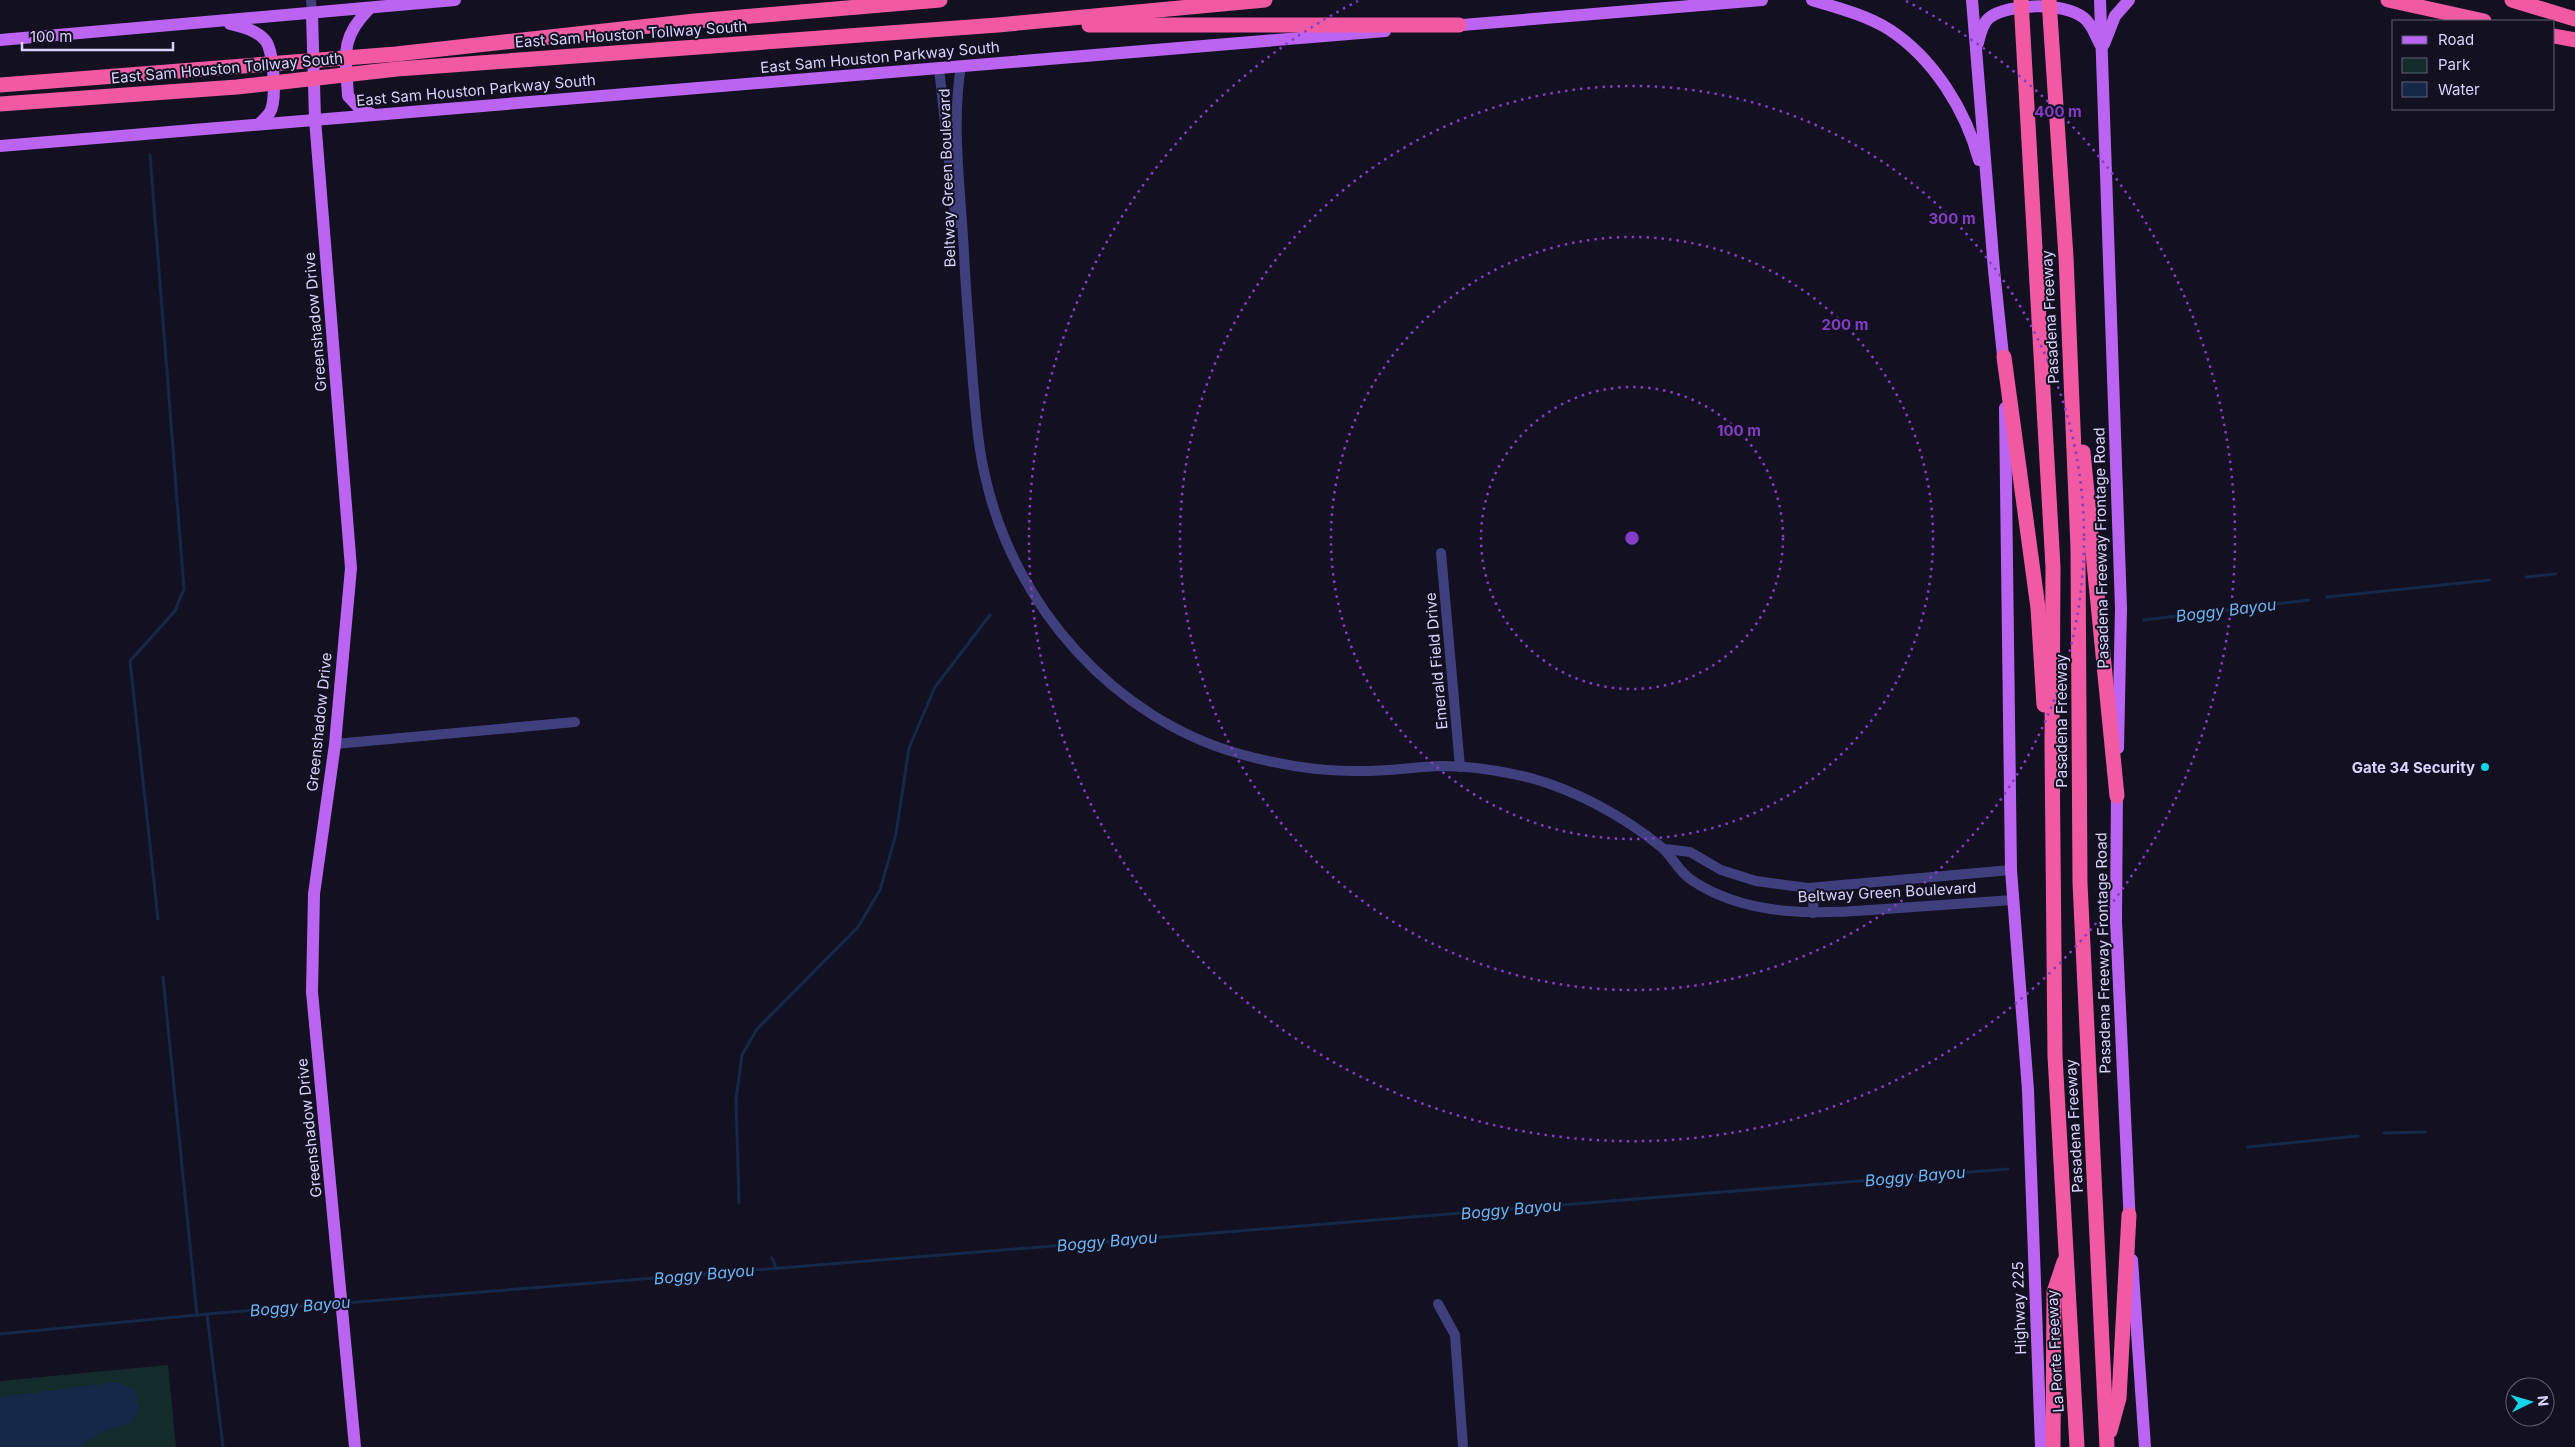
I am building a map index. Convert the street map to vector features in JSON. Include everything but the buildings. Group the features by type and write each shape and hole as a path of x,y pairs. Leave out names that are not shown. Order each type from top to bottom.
{"highway":[{"name":"East Sam Houston Tollway South","path":"0,85 396,54 695,21 940,0"},
{"name":"East Sam Houston Tollway South","path":"0,104 237,87 397,69 998,25 1265,0"},
{"name":"Pasadena Freeway","path":"2021,0 2053,567 2052,744 2055,1056 2067,1253"},
{"name":"Pasadena Freeway","path":"2049,0 2066,257 2078,548 2080,883 2107,1444"},
{"path":"2388,0 2479,20"},
{"path":"2512,0 2575,19"},
{"path":"998,25 1459,25"},
{"path":"2555,36 2575,40"},
{"path":"2066,257 2117,796"},
{"path":"2004,357 2038,608 2042,694 2052,744"},
{"path":"2107,1444 2119,1398 2129,1215"},
{"path":"2053,1447 2054,1292 2067,1253"},
{"name":"La Porte Freeway","path":"2067,1253 2077,1447"}],"main road":[{"path":"0,40 455,0"},
{"name":"East Sam Houston Parkway South","path":"0,146 1459,25 1665,4 1762,0"},
{"path":"1812,0 1858,15 1890,30 1916,52 1938,76 1972,132 1988,194"},
{"path":"1972,0 2004,357 2011,870 2013,900"},
{"name":"Pasadena Freeway Frontage Road","path":"2100,0 2121,608 2116,922 2129,1215"},
{"path":"2102,49 2115,16 2129,0"},
{"path":"1976,55 1982,30 1989,18 2019,6 2068,11 2080,15 2090,24 2102,49"},
{"path":"369,9 357,21 349,34 346,48 348,96 360,109 374,115"},
{"name":"Greenshadow Drive","path":"312,14 315,120 351,568 336,744 314,894 312,992 340,1270 355,1447"},
{"path":"219,22 249,29 265,39 270,47 275,98 270,112 259,124"},
{"name":"Highway 225","path":"2013,900 2028,1090 2041,1447"},
{"path":"2129,1215 2145,1447"}],"street":[{"name":"Greenshadow Drive","path":"311,0 312,14"},
{"name":"Beltway Green Boulevard","path":"961,66 958,120 966,289 979,445 993,508 1026,582 1054,624 1085,659 1120,691 1153,714 1205,742 1240,754 1300,767 1341,771 1460,767 1530,778 1571,793 1612,813 1665,848 1684,874 1712,892 1749,905 1813,913 2013,900"},
{"name":"Beltway Green Boulevard","path":"939,68 960,260 966,289"},
{"name":"Emerald Field Drive","path":"1441,553 1460,767"},
{"path":"336,744 575,722"},
{"name":"Beltway Green Boulevard","path":"1665,848 1690,852 1721,870 1756,881 1790,887 1814,888 2011,870"},
{"path":"1813,913 1814,888"},
{"path":"1438,1304 1455,1336 1463,1447"}],"green space":[{"path":"168,1365 176,1447 0,1447 0,1381"}],"water":[{"path":"118,1382 135,1389 139,1409 132,1423 104,1431 84,1444 83,1447 0,1447 0,1397"}],"waterway":[{"path":"150,155 184,589 175,611 130,661 158,919"},
{"name":"Boggy Bayou","path":"2526,577 2556,574"},
{"name":"Boggy Bayou","path":"2327,597 2490,580"},
{"name":"Boggy Bayou","path":"2144,620 2309,600"},
{"path":"739,1203 736,1100 742,1055 757,1029 858,927 880,890 896,834 909,748 935,687 990,615"},
{"path":"163,977 197,1315 207,1314 223,1447"},
{"name":"Boggy Bayou","path":"2384,1133 2425,1132"},
{"name":"Boggy Bayou","path":"2248,1147 2358,1136"},
{"name":"Boggy Bayou","path":"345,1303 2008,1169"},
{"path":"772,1258 776,1268"},
{"name":"Boggy Bayou","path":"207,1314 338,1303"},
{"path":"0,1334 197,1315"}],"place":[{"name":"Gate 34 Security","path":"2485,767"}]}
